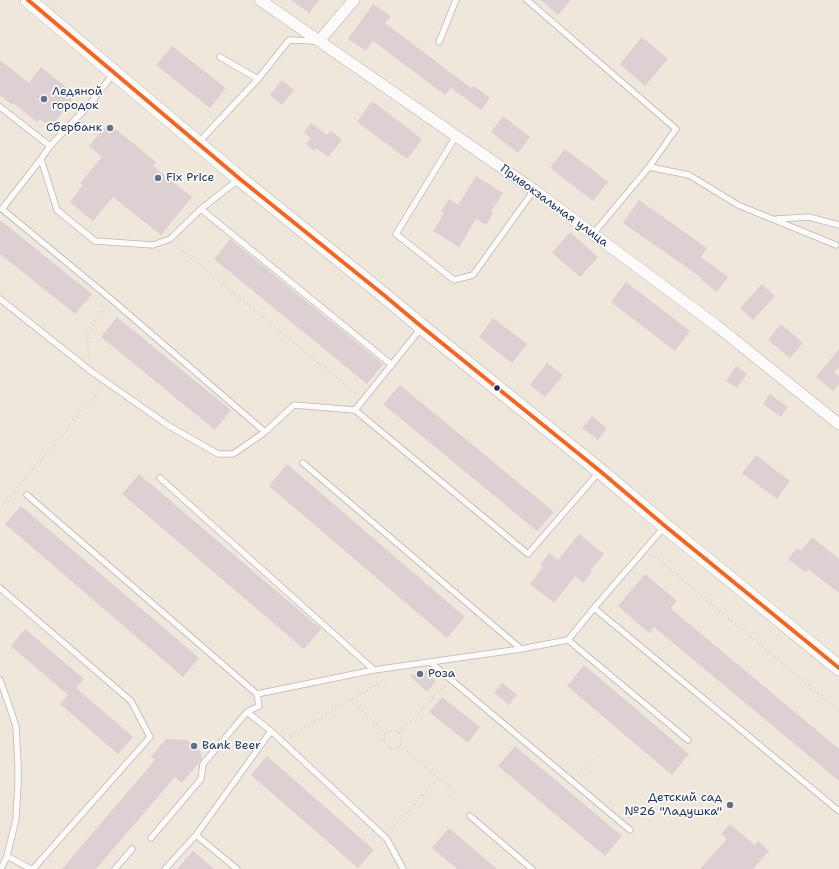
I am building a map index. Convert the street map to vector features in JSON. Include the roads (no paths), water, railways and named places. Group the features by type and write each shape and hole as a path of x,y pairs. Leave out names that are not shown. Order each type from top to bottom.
{"main road":[{"path":"28,0 240,178 839,668"}],"street":[{"name":"Привокзальная улица","path":"260,0 534,190 717,326 839,424"},
{"path":"319,41 354,0"}],"lane":[{"path":"439,42 456,0"},
{"path":"528,0 676,129 649,167 593,234"},
{"path":"198,143 258,80 289,40 319,41"},
{"path":"220,57 258,80"},
{"path":"114,73 90,104 50,146 42,159 2,209 111,299 265,432"},
{"path":"0,107 50,146"},
{"path":"456,135 396,234 454,280 473,275 534,190"},
{"path":"42,159 57,210 95,241 153,245 170,239 201,209 240,178"},
{"path":"649,167 689,175 738,205 836,245"},
{"path":"201,209 392,365"},
{"path":"773,219 809,217 839,225"},
{"path":"0,299 106,382 169,426 218,454 233,454 265,432 294,405 355,410 528,554 600,471"},
{"path":"355,410 422,327"},
{"path":"303,463 521,649"},
{"path":"160,478 374,670"},
{"path":"26,495 257,694 259,706 247,712 204,764 201,780 151,838"},
{"path":"257,694 374,670 521,649 568,640 665,526"},
{"path":"0,588 131,701 150,737 32,869 7,856"},
{"path":"594,608 839,811"},
{"path":"568,640 688,740"},
{"path":"430,662 630,830"},
{"path":"0,680 16,727 18,764 16,819 7,856 1,869"},
{"path":"247,712 271,731 386,839 403,869"},
{"path":"165,869 196,835 271,731"},
{"path":"470,816 532,869"},
{"path":"196,835 237,869"},
{"path":"115,869 132,849"}],"place":[{"name":"Ледяной городок","path":"44,99"},
{"name":"Сбербанк","path":"110,128"},
{"name":"Fix Price","path":"158,178"},
{"name":"Роза","path":"420,674"},
{"name":"Bank Beer","path":"194,746"},
{"name":"Детский сад №26 \"Ладушка\"","path":"730,805"}]}
